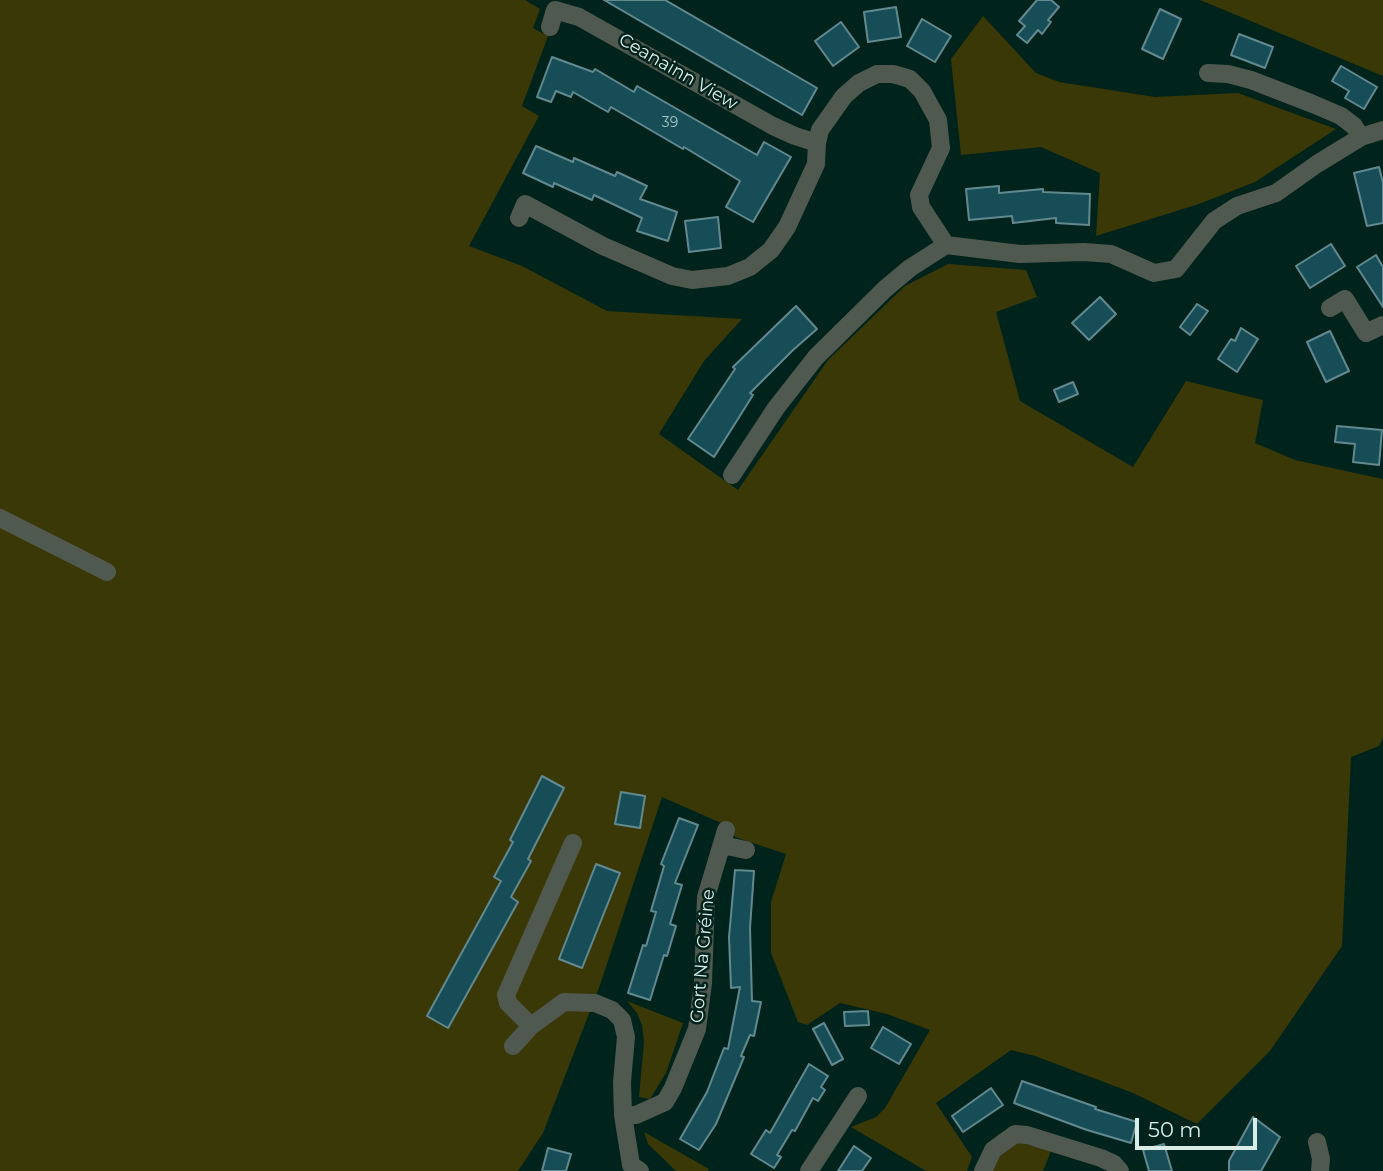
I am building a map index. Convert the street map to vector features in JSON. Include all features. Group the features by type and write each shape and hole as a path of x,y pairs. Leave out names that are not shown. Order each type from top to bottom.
{"street":[{"name":"Ceanainn View","path":"550,27 555,10 579,17 773,126 817,143"},
{"path":"1208,73 1228,74 1251,80 1313,104 1341,116 1354,126 1361,137"},
{"path":"519,218 525,204 613,251 672,276 692,280 728,276 750,267 771,250 787,227 816,164 820,130 829,114 859,83 877,75 893,74 910,79 922,90 938,120 941,148 919,195 921,208 946,245"},
{"path":"732,475 776,408 837,334 901,275 946,245 1020,254 1111,254 1154,272 1176,269 1214,221 1237,206 1276,193 1361,137 1383,130"},
{"path":"1330,308 1345,299 1366,333 1383,326"},
{"path":"0,518 107,572"},
{"name":"Gort Na Gréine","path":"624,1115 636,1115 665,1102 673,1088 697,1029 704,981 707,889 724,837 746,850"},
{"path":"531,1026 508,1003 506,995 573,843"},
{"path":"513,1046 531,1026 564,1002 595,1003 612,1010 622,1020 626,1037 622,1082 624,1115 632,1169"},
{"path":"809,1171 858,1096"},
{"path":"983,1171 993,1150 1015,1134 1027,1135 1101,1158 1114,1164 1120,1171"},
{"path":"1317,1143 1321,1159 1320,1171"}],"shaded area":[{"path":"0,0 525,0 540,9 533,28 548,36 522,106 539,116 469,246 522,266 607,311 742,319 704,361 659,434 738,490 828,360 905,286 948,264 1026,270 1037,297 996,312 1020,401 1133,467 1186,381 1263,400 1255,443 1295,460 1383,479 1383,738 1379,746 1351,757 1342,946 1270,1051 1197,1124 1133,1093 1035,1056 1011,1050 936,1103 972,1157 967,1171 926,1171 851,1127 876,1117 885,1108 930,1030 887,1014 840,1003 807,1025 798,1022 771,953 771,902 786,854 735,837 728,826 662,797 600,985 543,1133 518,1171 0,1171"},
{"path":"1200,0 1383,0 1383,76"},
{"path":"983,16 1036,73 1059,82 1155,97 1238,93 1336,129 1255,182 1199,204 1096,236 1100,173 1041,147 961,155 951,59"},
{"path":"627,1001 683,1023 666,1073 650,1099 639,1097 644,1042 642,1025 637,1013"},
{"path":"644,1132 709,1169 708,1171 676,1171 648,1144"},
{"path":"1018,1142 1051,1151 1043,1171 988,1171 992,1162"}],"building":[{"path":"604,0 665,0 817,88 802,115"},
{"path":"1037,0 1051,0 1059,7 1048,20 1051,22 1042,34 1038,30 1027,43 1017,35 1025,26 1019,21"},
{"path":"896,7 901,37 868,42 864,12"},
{"path":"1160,9 1181,19 1163,59 1142,49"},
{"path":"922,19 951,36 935,62 907,46"},
{"path":"841,22 859,47 833,66 815,41"},
{"path":"1239,34 1273,47 1265,68 1231,55"},
{"path":"552,57 593,72 595,69 634,92 637,86 757,155 764,142 791,157 753,222 726,207 740,181 684,147 683,149 611,107 608,112 573,92 571,97 556,91 551,102 537,97"},
{"path":"1341,66 1377,87 1364,109 1345,98 1349,91 1332,81"},
{"path":"536,146 573,162 574,158 615,176 617,172 647,186 640,199 677,212 668,241 637,231 642,218 594,195 592,200 554,183 553,187 523,173"},
{"path":"1379,167 1383,183 1383,223 1367,226 1354,173"},
{"path":"999,186 999,193 1043,189 1043,192 1090,194 1089,225 1056,223 1056,218 1013,223 1012,216 969,220 966,189"},
{"path":"718,217 721,248 689,252 685,221"},
{"path":"1331,244 1345,266 1310,288 1296,266"},
{"path":"1376,255 1383,267 1383,307 1357,267"},
{"path":"1100,297 1116,314 1089,340 1072,323"},
{"path":"1197,304 1208,311 1190,335 1180,327"},
{"path":"796,306 817,329 750,393 753,395 714,457 688,439 735,369 733,367"},
{"path":"1241,328 1258,339 1237,372 1218,359 1231,339 1235,341"},
{"path":"1330,331 1349,371 1326,382 1307,342"},
{"path":"1073,382 1078,394 1059,402 1054,390"},
{"path":"1337,426 1382,430 1379,465 1353,462 1355,444 1335,442"},
{"path":"542,776 564,788 528,859 531,861 511,897 518,902 448,1028 427,1016 501,881 494,877 513,842 510,840"},
{"path":"621,792 645,796 640,828 615,824"},
{"path":"679,818 698,825 675,883 682,885 670,924 676,926 650,1000 628,993 656,912 651,911 664,866 661,864"},
{"path":"596,864 620,873 582,968 559,959"},
{"path":"735,870 754,871 750,928 752,1001 761,1002 754,1036 750,1035 741,1056 744,1057 716,1124 699,1150 680,1139 707,1092 724,1048 728,1049 740,987 731,988 729,937"},
{"path":"868,1011 869,1025 845,1026 844,1012"},
{"path":"824,1023 843,1059 832,1065 813,1029"},
{"path":"883,1027 911,1044 899,1064 871,1048"},
{"path":"809,1064 828,1076 821,1087 825,1090 818,1101 813,1098 795,1131 792,1130 777,1155 781,1157 774,1168 751,1154 766,1130 770,1133"},
{"path":"1022,1081 1137,1122 1131,1143 1014,1103"},
{"path":"991,1088 1003,1105 963,1132 952,1116"},
{"path":"1253,1117 1280,1137 1261,1171 1229,1171 1229,1161"},
{"path":"1164,1144 1172,1171 1149,1171 1143,1150"},
{"path":"854,1146 871,1158 862,1171 838,1171"},
{"path":"548,1148 571,1154 566,1171 542,1171"}]}
